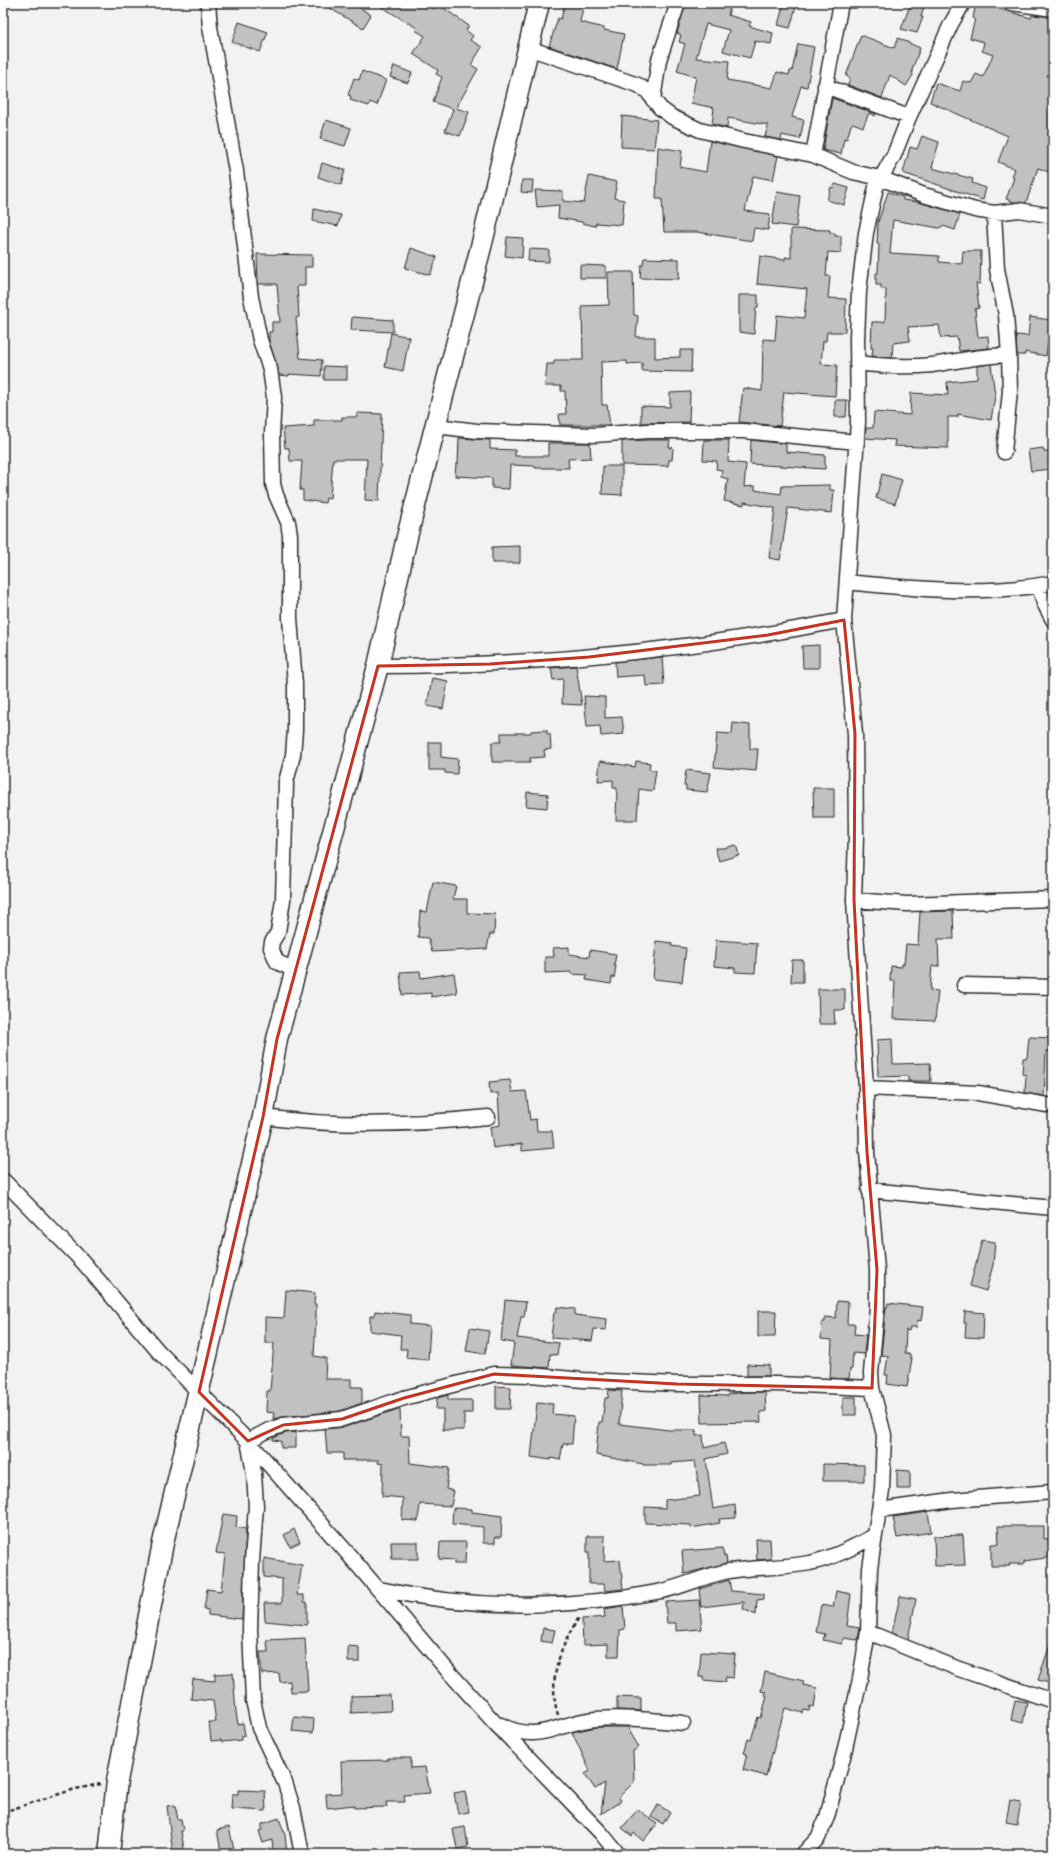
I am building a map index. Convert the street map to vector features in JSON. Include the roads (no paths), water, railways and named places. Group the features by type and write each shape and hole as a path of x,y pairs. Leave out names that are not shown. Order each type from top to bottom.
{"main road":[{"path":"110,1854 117,1781 163,1543 263,1118 277,1039 378,666 407,537 484,235 539,3"}],"street":[{"path":"208,3 236,171 254,315 270,369 274,392 272,434 273,484 276,495 285,512 290,535 290,618 295,684 295,730 293,755 286,782 283,900 278,932 272,942 271,948 277,962 295,970"},
{"path":"653,100 659,60 678,3"},
{"path":"813,155 841,3"},
{"path":"803,1854 818,1838 827,1818 844,1753 868,1632 870,1568 879,1510 884,1435 872,1388 871,1373 877,1308 877,1270 869,1190 866,1132 866,1088 854,900 856,836 855,734 844,620 857,442 858,306 862,259 870,211 880,178 894,155 909,117 951,24 963,3"},
{"path":"1011,3 1053,9"},
{"path":"528,48 638,85 647,91 653,100 672,118 700,130 744,141 813,155 853,172 880,178 943,201 994,214 1019,210 1053,216"},
{"path":"825,86 909,117"},
{"path":"994,214 996,270 1006,315 1009,355 1010,391 1004,452"},
{"path":"857,363 892,366 930,365 982,356 1009,355"},
{"path":"436,426 477,431 594,436 648,431 744,431 857,442"},
{"path":"847,582 959,591 980,591 1053,584"},
{"path":"1039,586 1044,603 1053,620"},
{"path":"378,666 490,664 589,657 768,635 844,620"},
{"path":"854,900 924,904 1053,899"},
{"path":"964,985 1053,987"},
{"path":"866,1088 972,1092 998,1095 1053,1106"},
{"path":"263,1118 314,1122 373,1123 432,1122 488,1117"},
{"path":"3,1180 83,1262 158,1351 248,1441 379,1589 449,1672 602,1833 618,1854"},
{"path":"869,1190 1053,1208"},
{"path":"248,1441 269,1430 283,1425 342,1419 404,1398 494,1374 677,1384 777,1384 872,1388"},
{"path":"248,1441 254,1473 256,1500 250,1630 253,1700 259,1728 284,1782 293,1808 302,1854"},
{"path":"879,1510 960,1499 1053,1492"},
{"path":"379,1589 410,1595 498,1605 589,1601 664,1591 728,1572 810,1563 831,1557 874,1536"},
{"path":"868,1632 959,1669 1053,1701"},
{"path":"495,1722 513,1731 528,1734 536,1734 562,1726 596,1719 634,1719 683,1722"}]}
